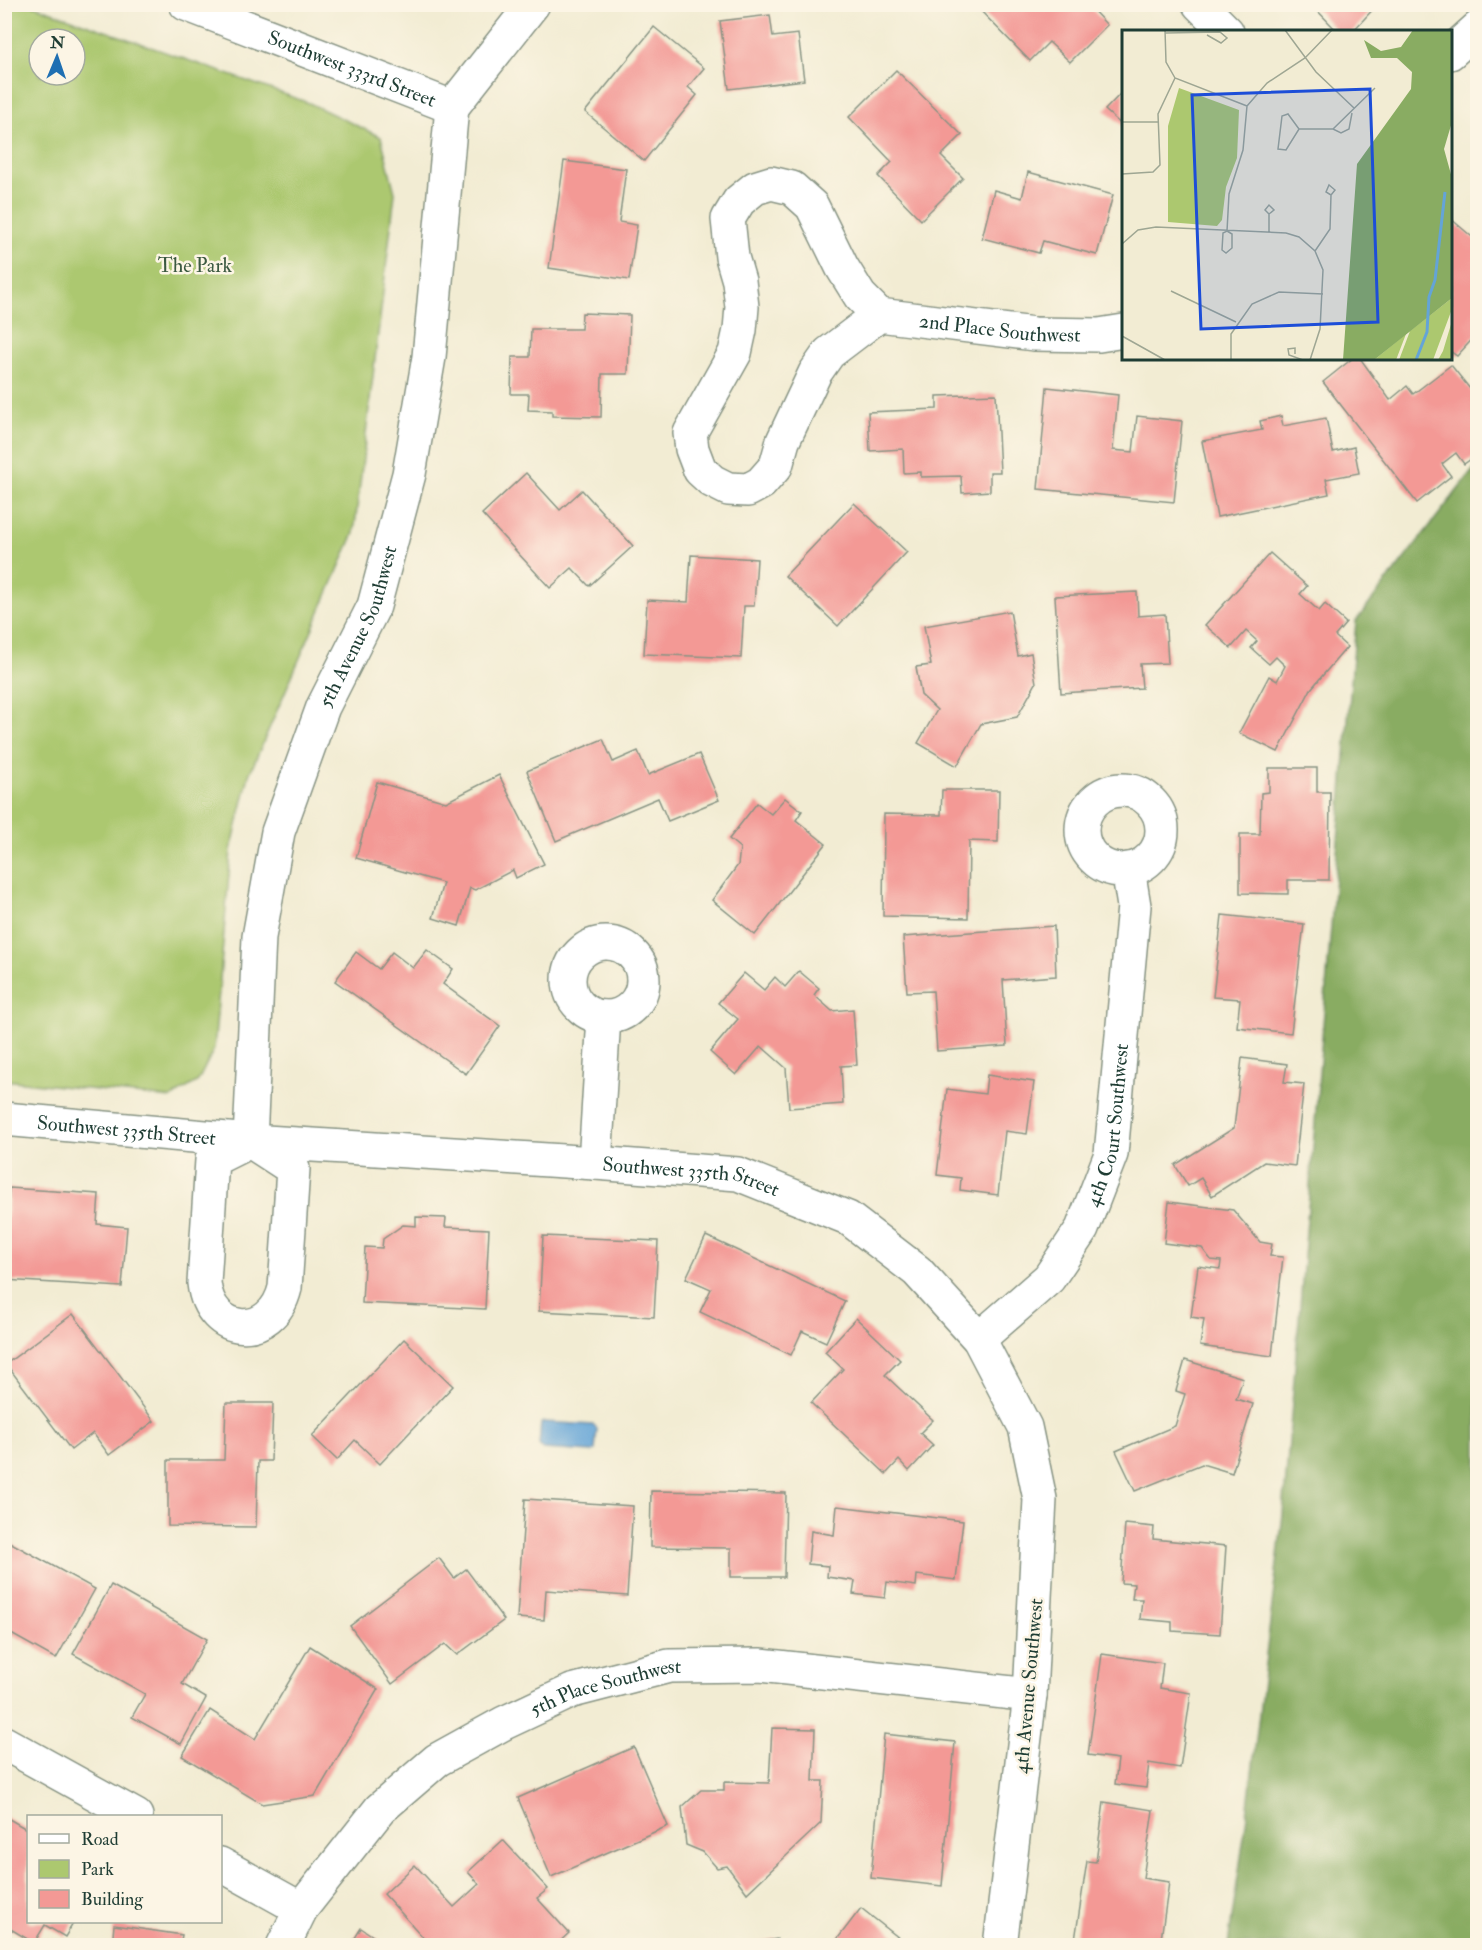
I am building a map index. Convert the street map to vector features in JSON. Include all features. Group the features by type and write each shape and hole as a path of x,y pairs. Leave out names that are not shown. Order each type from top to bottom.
{"street":[{"name":"Southwest 333rd Street","path":"186,4 452,106"},
{"path":"452,106 533,4"},
{"path":"1200,4 1225,30"},
{"path":"1452,51 1478,28"},
{"name":"5th Avenue Southwest","path":"250,1141 259,937 279,831 323,707 374,606 409,474 429,357 452,106"},
{"path":"771,183 792,188 812,206 842,267 860,296 879,315 829,353 815,373 783,441 776,466 761,483 748,490 729,489 712,481 700,470 692,449 690,432 735,352 740,330 742,307 739,281 732,257 728,219 739,201 755,188 771,183"},
{"name":"2nd Place Southwest","path":"879,315 1034,334 1099,335 1122,331"},
{"name":"4th Court Southwest","path":"979,1339 1049,1278 1082,1229 1111,1154 1134,906 1128,869"},
{"path":"595,1163 604,1017"},
{"name":"Southwest 335th Street","path":"4,1119 250,1141 738,1174 848,1218 917,1271 979,1339 1025,1427"},
{"name":"Southwest 335th Street","path":"250,1141 292,1169 285,1288 282,1301 274,1313 263,1322 235,1325 222,1319 212,1309 206,1297 204,1283 212,1160 250,1141"},
{"name":"4th Avenue Southwest","path":"1000,1946 1030,1695 1040,1499 1025,1427"},
{"name":"5th Place Southwest","path":"283,1946 300,1909 380,1809 437,1760 504,1723 572,1690 669,1666 760,1665 1030,1695"},
{"path":"4,1743 134,1815"},
{"path":"222,1865 300,1909"}],"green space":[{"name":"The Park","path":"4,5 32,5 309,103 381,137 395,193 354,533 249,775 231,850 214,1049 198,1081 171,1098 5,1080"},
{"path":"1477,465 1477,1945 1228,1945 1246,1823 1283,1514 1356,621"}],"water":[{"path":"541,1423 593,1425 597,1429 595,1450 592,1452 543,1449 539,1445"}],"building":[{"path":"974,4 1087,4 1107,25 1070,62 1049,42 1030,61"},
{"path":"1311,4 1378,4 1354,30 1336,30"},
{"path":"770,15 773,37 798,34 804,80 729,89 720,21"},
{"path":"654,27 704,68 688,87 697,95 644,161 585,112"},
{"path":"896,70 962,135 941,156 963,178 921,220 878,176 892,162 849,117"},
{"path":"1122,92 1122,125 1105,110"},
{"path":"564,161 626,169 619,222 637,225 629,280 549,268"},
{"path":"1028,172 1113,195 1097,255 1043,241 1039,253 982,238 994,190 1022,198"},
{"path":"1452,220 1478,242 1478,333 1457,356 1452,352"},
{"path":"582,313 630,315 628,374 602,374 601,417 552,416 552,411 528,410 529,394 511,394 512,357 530,357 531,329 581,329"},
{"path":"1350,360 1361,360 1390,400 1407,386 1413,394 1451,365 1478,399 1478,454 1464,464 1456,453 1442,464 1451,476 1417,503 1323,382"},
{"path":"1047,387 1118,395 1113,450 1133,452 1137,416 1182,421 1174,502 1038,489"},
{"path":"996,394 1000,472 990,472 990,491 962,493 961,476 921,477 921,472 904,473 903,449 870,451 868,412 937,409 937,396"},
{"path":"1281,416 1283,426 1326,418 1333,452 1354,447 1359,473 1326,479 1329,494 1217,517 1202,441 1262,430 1260,421"},
{"path":"526,473 560,510 582,490 633,546 589,586 572,568 550,588 482,514"},
{"path":"854,503 907,552 838,626 785,576"},
{"path":"1270,553 1307,586 1300,594 1319,611 1325,604 1346,623 1335,636 1347,647 1311,689 1278,752 1239,733 1269,676 1277,681 1285,666 1276,657 1269,664 1251,648 1257,641 1246,631 1231,648 1205,625"},
{"path":"691,555 757,559 754,606 744,606 741,658 644,654 647,600 688,602"},
{"path":"1137,592 1138,616 1165,614 1168,663 1140,664 1142,688 1061,693 1055,596"},
{"path":"1010,611 1018,656 1031,653 1036,683 1017,717 981,724 957,766 918,743 937,710 921,695 916,667 931,665 924,626"},
{"path":"603,739 613,762 638,751 648,775 699,754 719,800 668,821 658,798 556,841 527,771"},
{"path":"1269,768 1317,768 1317,792 1330,792 1329,880 1288,880 1288,894 1240,893 1240,834 1260,834 1261,793 1269,792"},
{"path":"499,775 544,864 516,878 513,870 475,890 470,888 459,926 433,918 443,883 356,858 377,782 446,802"},
{"path":"942,790 999,790 998,842 969,841 968,918 883,916 884,814 941,815"},
{"path":"785,798 802,811 796,820 826,844 755,935 712,900 738,865 740,848 729,839 757,803 771,814"},
{"path":"1222,915 1304,924 1291,1033 1237,1027 1240,999 1213,997"},
{"path":"1054,926 1056,976 1003,980 1007,1046 937,1051 933,991 907,992 903,937"},
{"path":"427,950 453,969 443,984 500,1026 466,1074 335,981 356,952 379,969 392,952 413,968"},
{"path":"799,971 819,988 814,995 832,1011 853,1009 857,1065 841,1066 843,1104 789,1108 786,1068 761,1046 736,1075 710,1052 738,1019 718,1003 744,973 764,990 775,977 785,987"},
{"path":"1242,1058 1287,1064 1284,1082 1304,1084 1295,1166 1264,1162 1212,1196 1201,1178 1188,1186 1175,1165 1234,1128"},
{"path":"987,1075 1034,1082 1027,1134 1005,1131 998,1195 960,1190 961,1178 937,1175 947,1089 985,1094"},
{"path":"9,1188 99,1194 97,1224 127,1227 122,1287 4,1280 4,1218 7,1218"},
{"path":"1169,1202 1233,1210 1260,1242 1272,1244 1270,1256 1283,1257 1272,1356 1200,1346 1204,1319 1191,1317 1198,1266 1220,1269 1221,1261 1211,1260 1202,1248 1164,1243"},
{"path":"416,1217 446,1218 445,1227 489,1229 485,1309 362,1303 365,1247 382,1248 383,1239 403,1225 416,1226"},
{"path":"543,1236 658,1241 654,1317 539,1311"},
{"path":"706,1236 845,1301 826,1342 802,1331 791,1355 700,1312 711,1289 686,1278"},
{"path":"73,1314 154,1421 109,1455 93,1433 71,1450 6,1364"},
{"path":"856,1318 900,1360 885,1375 933,1420 920,1433 933,1445 909,1471 899,1460 886,1474 811,1403 843,1369 825,1352"},
{"path":"404,1339 453,1386 380,1464 355,1440 337,1460 312,1436"},
{"path":"1185,1360 1243,1378 1236,1399 1253,1404 1232,1473 1202,1464 1135,1491 1116,1451 1175,1426 1185,1394 1176,1391"},
{"path":"226,1403 273,1403 271,1461 258,1461 256,1527 168,1526 168,1460 224,1460"},
{"path":"651,1491 786,1493 784,1577 731,1577 731,1548 650,1547"},
{"path":"525,1499 633,1506 627,1596 546,1590 544,1620 517,1618"},
{"path":"837,1506 963,1521 956,1580 917,1575 916,1586 887,1582 885,1598 853,1594 855,1581 827,1577 828,1566 808,1564 811,1531 834,1535"},
{"path":"1125,1524 1154,1527 1153,1539 1226,1546 1220,1634 1172,1631 1172,1622 1140,1619 1142,1599 1132,1599 1134,1584 1121,1583"},
{"path":"4,1539 95,1589 56,1659 4,1630"},
{"path":"439,1558 454,1578 466,1569 504,1620 457,1655 445,1644 392,1684 350,1626"},
{"path":"111,1585 207,1639 182,1684 206,1698 181,1744 132,1717 145,1694 73,1654"},
{"path":"310,1646 378,1689 315,1796 262,1804 182,1756 210,1710 255,1739"},
{"path":"1102,1654 1163,1663 1160,1688 1191,1693 1180,1768 1149,1763 1146,1788 1115,1784 1118,1759 1088,1755"},
{"path":"772,1728 815,1729 813,1781 823,1781 821,1823 747,1893 727,1866 717,1868 703,1852 686,1845 682,1807 701,1790 724,1790 724,1782 769,1783"},
{"path":"884,1734 955,1742 942,1886 871,1878"},
{"path":"634,1747 668,1826 551,1877 518,1798"},
{"path":"1104,1802 1153,1810 1143,1878 1169,1882 1160,1946 1114,1946 1075,1940 1087,1861 1096,1862"},
{"path":"4,1816 27,1829 27,1923 73,1923 65,1937 45,1925 34,1943 4,1925"},
{"path":"503,1840 548,1889 537,1898 569,1933 555,1946 540,1946 535,1941 530,1946 431,1946 384,1894 415,1865 454,1907 479,1884 468,1872"},
{"path":"861,1908 909,1946 832,1946"},
{"path":"114,1925 182,1935 180,1946 112,1946"},
{"path":"361,1928 388,1946 350,1946"},
{"path":"777,1939 778,1946 742,1946 742,1944"}]}
